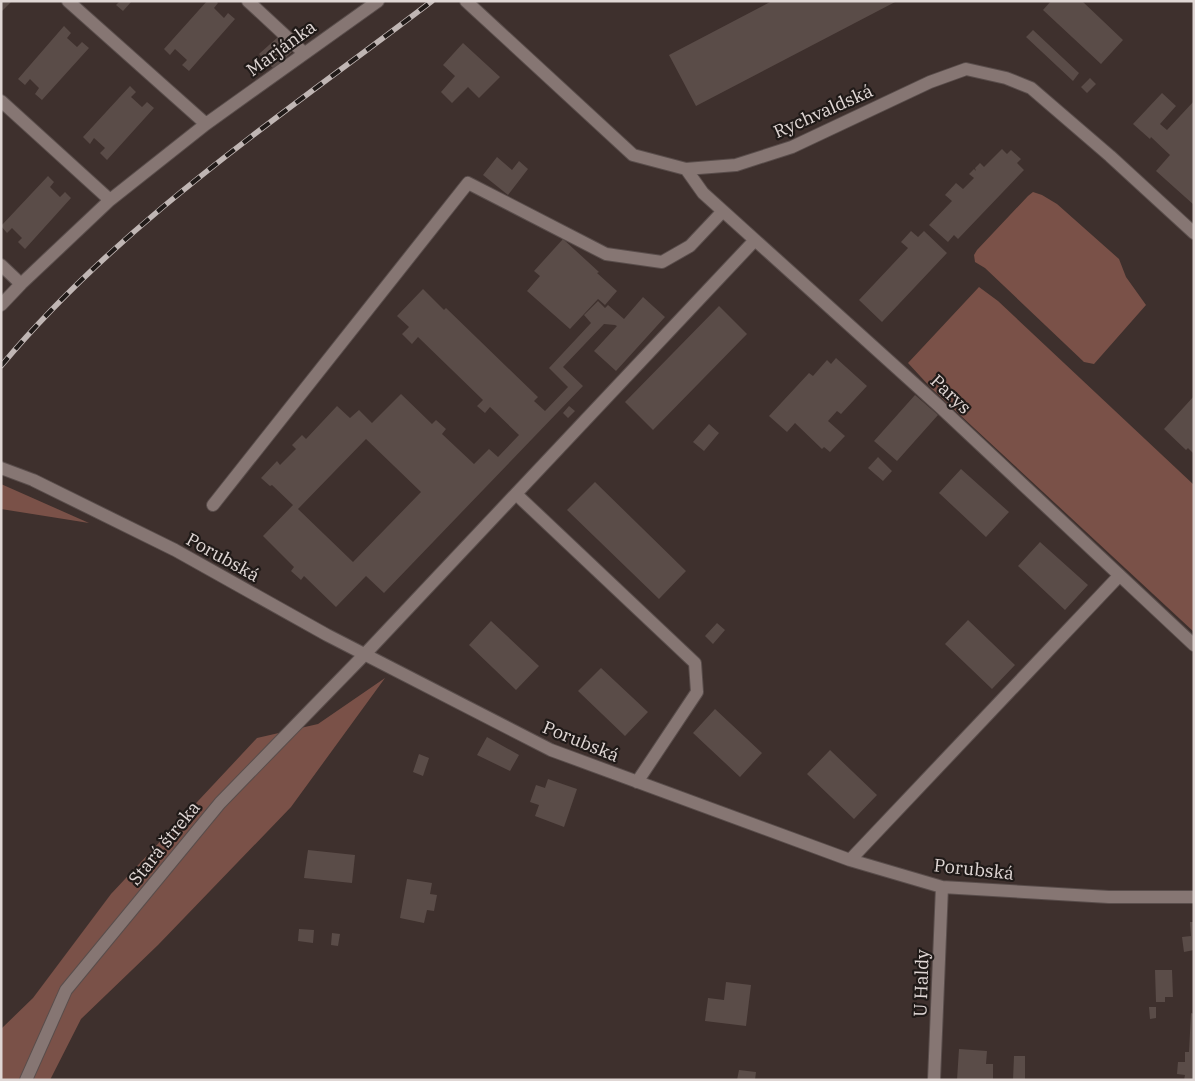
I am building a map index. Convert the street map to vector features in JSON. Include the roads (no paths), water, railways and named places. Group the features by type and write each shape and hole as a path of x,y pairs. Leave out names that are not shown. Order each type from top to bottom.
{"street":[{"path":"68,1 206,124"},
{"path":"248,1 304,53"},
{"name":"Marjánka","path":"1,306 21,284 110,200 206,124 378,1"},
{"name":"Rychvaldská","path":"466,1 633,155 686,169 736,165 792,146 930,82 966,69 1006,78 1031,88 1103,150 1194,233"},
{"path":"1,101 110,200"},
{"name":"Parys","path":"686,169 703,193 722,211 939,406 1194,645"},
{"path":"214,505 468,183 606,254 662,262 690,246 722,211"},
{"name":"Stará štreka","path":"26,1080 66,990 220,803 365,654 755,240"},
{"path":"1,265 21,284"},
{"name":"Porubská","path":"1,468 33,480 175,550 365,654 551,750 850,860 942,887 1109,897 1194,897"},
{"path":"516,494 695,664 698,692 637,782"},
{"path":"850,860 1119,576"},
{"name":"U Haldy","path":"934,1080 942,887"}],"railway":[{"path":"1,366 48,313 98,264 151,217 262,128 432,1"}]}
